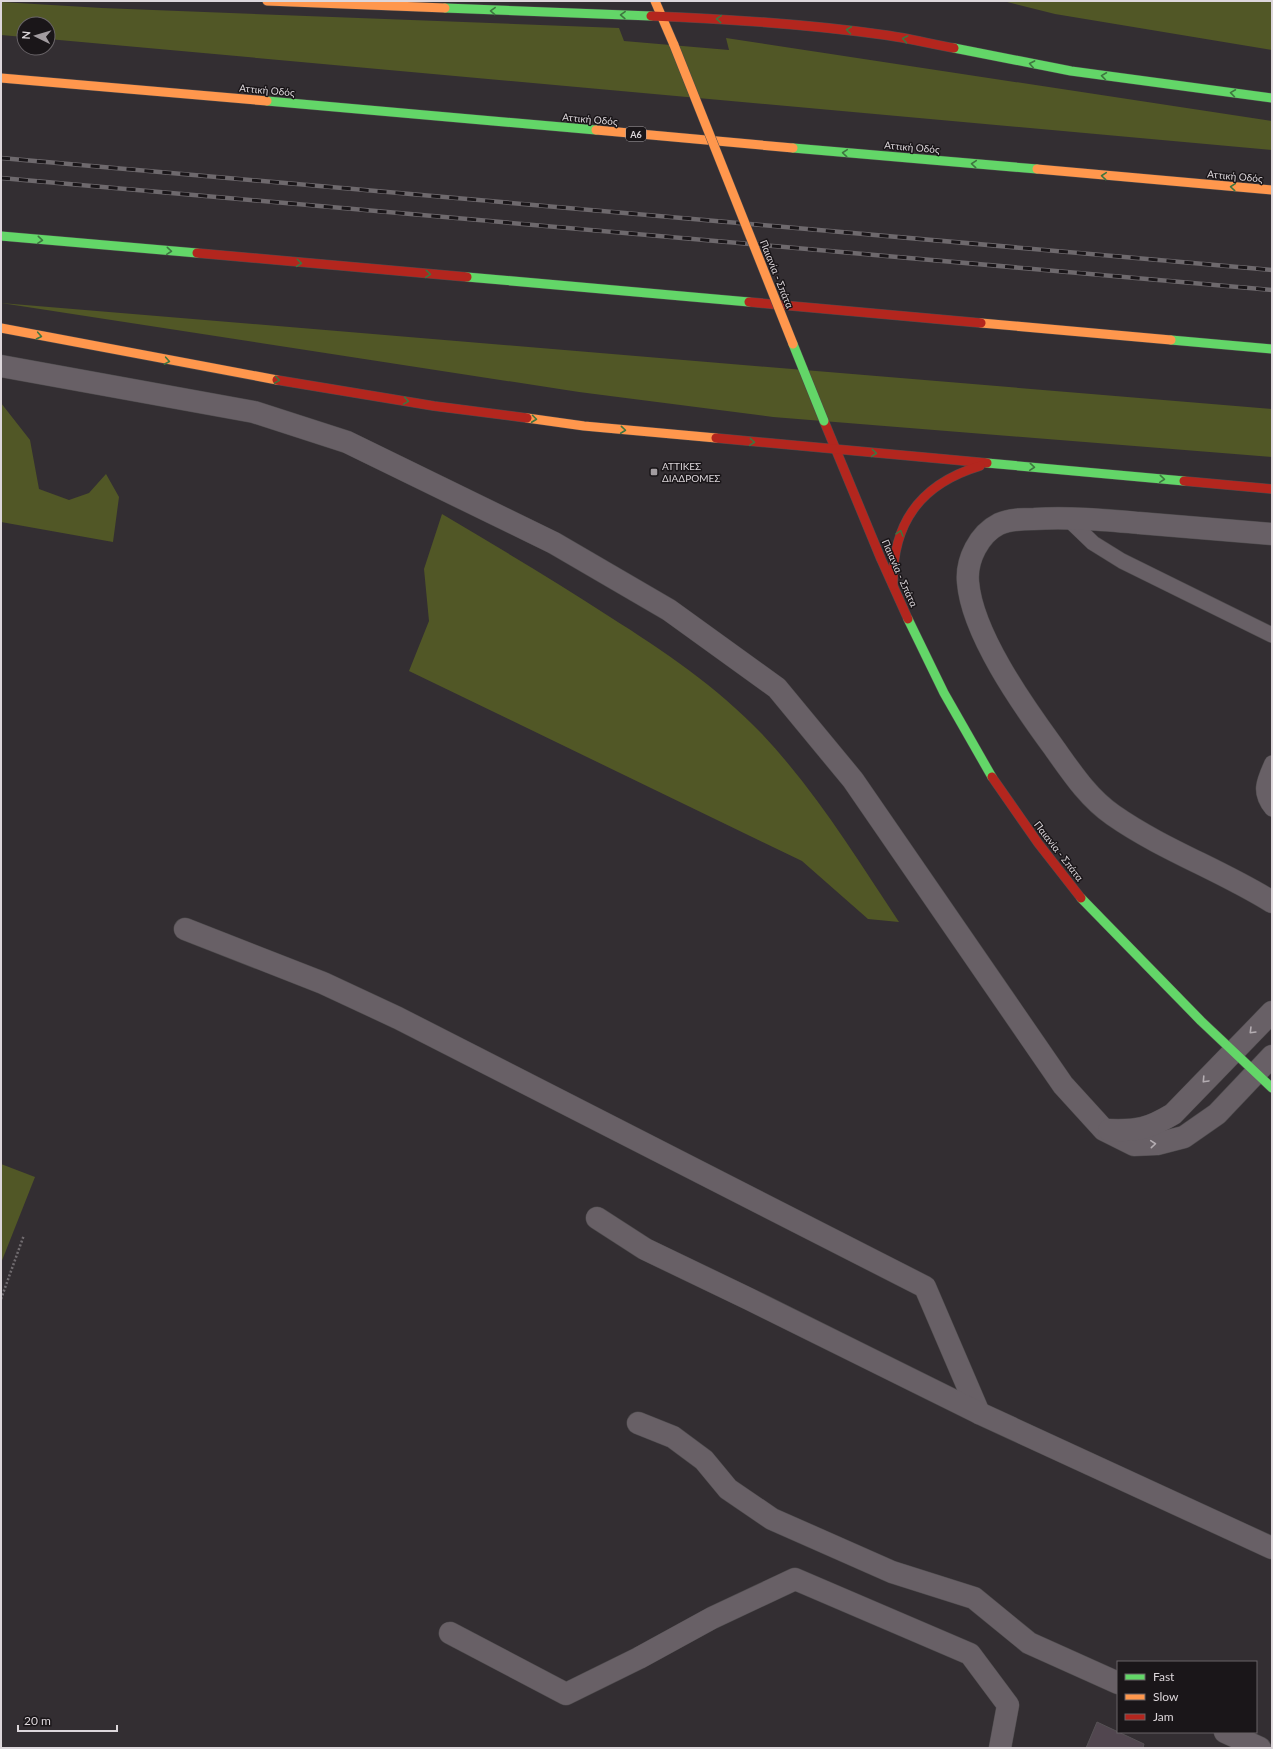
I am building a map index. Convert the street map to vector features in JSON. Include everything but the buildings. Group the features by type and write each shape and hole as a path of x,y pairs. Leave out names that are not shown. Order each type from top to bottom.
{"main road":[{"path":"266,1 662,16 763,22 887,35 1071,71 1272,98"},
{"path":"427,8 466,1"},
{"name":"Παιανία - Σπάτα","path":"655,1 674,45 835,449 893,585 964,730 994,781 1046,854 1087,905 1232,1051 1264,1081"},
{"name":"Αττική Οδός","path":"1,78 1272,190"},
{"path":"1,236 1272,349"},
{"path":"1,328 159,360 434,406 584,426 1272,489"},
{"path":"893,585 893,556 901,528 917,503 938,483 964,469 993,463"}],"street":[{"path":"1,366 254,412 347,442 554,543 669,610 777,688 853,780 1063,1085 1104,1130 1134,1145 1157,1144 1184,1137 1264,1081 1272,1056"},
{"path":"1272,534 1066,517 1014,520 1000,524 989,531 980,541 969,564 968,581 980,627 1021,702 1081,786 1111,814 1158,843 1246,885 1272,902"},
{"path":"185,929 323,983 398,1018 925,1287 979,1413"},
{"path":"1104,1130 1133,1131 1153,1126 1173,1114 1232,1051 1272,1012"},
{"path":"597,1218 644,1249 756,1302 979,1413 1272,1548"},
{"path":"638,1423 673,1437 704,1460 728,1489 772,1519 892,1572 974,1598 1029,1643 1117,1683"},
{"path":"450,1632 566,1694 639,1658 712,1618 795,1579 970,1654 1008,1705 1000,1748"},
{"path":"1227,1733 1260,1748"}],"lane":[{"path":"1066,517 1093,543 1122,561 1272,634"},
{"path":"1272,763 1263,782 1265,800 1272,809"}],"path":[{"path":"1,1299 24,1235"}],"green space":[{"path":"1003,1 1272,1 1272,50 1055,14"},
{"path":"1,2 102,8 619,28 624,41 729,50 726,38 1272,121 1272,150 56,40 56,16 16,16 16,36 1,35"},
{"path":"1,303 1272,409 1272,457 773,417 579,392"},
{"path":"1,403 30,440 39,489 69,500 89,493 106,474 119,497 113,542 1,522"},
{"path":"442,514 630,630 689,670 744,716 781,755 799,777 834,824 899,922 868,919 802,861 409,671 429,621 424,569"},
{"path":"1,1164 35,1177 1,1263"}],"railway":[{"path":"1,158 1272,270"},
{"path":"1,178 1272,290"}],"traffic: fast":[{"path":"445,8 651,16"},
{"path":"954,48 1071,71 1272,98"},
{"path":"267,101 596,130"},
{"path":"793,148 1037,169"},
{"path":"1,236 197,253"},
{"path":"467,277 749,302"},
{"path":"1171,340 1272,349"},
{"path":"793,344 824,421"},
{"path":"987,463 1184,481"},
{"path":"908,619 944,693 992,777"},
{"path":"1081,898 1201,1021 1272,1088"}],"traffic: slow":[{"path":"267,1 445,8"},
{"path":"655,1 674,45"},
{"path":"674,45 793,344"},
{"path":"1,78 267,101"},
{"path":"596,130 793,148"},
{"path":"1037,169 1272,190"},
{"path":"981,323 1171,340"},
{"path":"1,328 277,380"},
{"path":"527,418 584,426 716,438"}],"traffic: jam":[{"path":"651,16 739,20 856,31 894,36 954,48"},
{"path":"197,253 467,277"},
{"path":"749,302 981,323"},
{"path":"277,380 434,406 527,418"},
{"path":"824,421 881,559 908,619"},
{"path":"716,438 987,463"},
{"path":"893,585 894,563 898,543 904,525 914,509 926,495 941,483 980,466"},
{"path":"1184,481 1272,489"},
{"path":"992,777 1038,843 1081,898"}],"place":[{"name":"ΑΤΤΙΚΕΣ ΔΙΑΔΡΟΜΕΣ","path":"654,472"}]}
